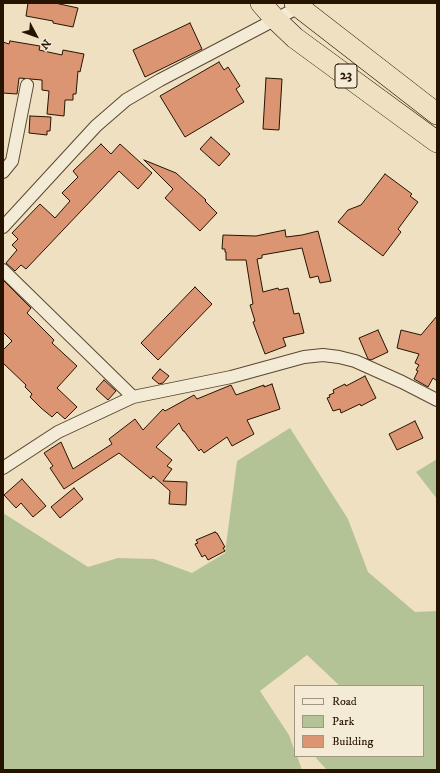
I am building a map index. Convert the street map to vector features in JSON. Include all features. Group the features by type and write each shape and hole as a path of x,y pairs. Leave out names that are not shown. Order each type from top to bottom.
{"highway":[{"name":"23","path":"261,3 274,19 295,38 437,142"},
{"name":"23","path":"297,5 437,114"}],"street":[{"path":"3,227 96,126 126,100 297,5"},
{"path":"3,172 12,161 27,85"},
{"path":"3,270 133,397"},
{"path":"3,468 58,432 133,397 231,377 304,357 323,355 339,356 355,361 402,382 437,400"}],"green space":[{"path":"290,428 348,519 368,572 415,612 437,611 437,770 327,770 316,757 424,757 424,685 339,685 307,655 260,691 289,735 294,749 294,757 297,757 302,770 3,770 3,513 88,567 118,558 154,559 192,573 225,553 237,461"},
{"path":"437,459 437,499 416,472"}],"building":[{"path":"28,3 55,3 78,8 73,27 53,23 53,21 26,16"},
{"path":"190,23 202,49 145,77 133,50"},
{"path":"10,41 40,46 39,50 62,55 63,50 84,54 80,72 78,71 76,94 73,94 73,100 65,100 64,116 47,114 49,91 42,90 42,80 19,78 17,94 3,93 3,42 9,44"},
{"path":"219,62 224,70 228,67 240,86 236,89 244,102 185,137 160,96"},
{"path":"266,78 282,79 279,130 263,129"},
{"path":"30,116 51,117 50,131 47,131 47,135 29,133"},
{"path":"211,137 230,154 219,166 200,149"},
{"path":"101,144 111,154 120,144 152,173 138,189 119,171 26,269 21,265 15,271 6,263 17,250 12,245 18,239 12,233 40,204 55,218 70,201 62,193 78,177 73,171"},
{"path":"144,160 176,173 206,200 205,201 217,213 200,231 165,198 173,189"},
{"path":"385,174 412,194 410,196 418,202 398,229 401,232 383,256 338,222 348,210 361,205"},
{"path":"285,230 286,237 318,231 331,281 320,283 318,276 310,278 302,248 262,255 262,258 257,259 263,292 278,288 279,290 288,288 294,314 299,313 304,333 283,338 286,346 265,354 253,322 255,321 250,305 253,304 246,260 226,260 225,249 222,249 223,235 256,236"},
{"path":"3,280 31,308 27,313 54,340 52,343 77,366 57,388 77,407 65,419 57,412 52,417 41,408 30,397 32,394 25,387 26,385 3,363 3,350 12,341 3,332"},
{"path":"195,287 212,304 158,360 141,343"},
{"path":"437,316 437,381 433,378 428,387 414,379 418,371 416,370 419,365 415,363 419,354 397,348 401,330 421,335"},
{"path":"378,330 388,352 371,360 368,359 359,338"},
{"path":"160,369 169,376 163,383 159,384 152,378"},
{"path":"365,376 376,398 361,406 360,404 341,413 340,409 333,411 327,398 330,397 329,395 334,393 333,390 345,384 346,386"},
{"path":"104,380 116,391 108,400 96,389"},
{"path":"272,384 280,409 247,420 254,434 232,446 227,437 204,453 201,449 199,451 183,431 179,423 156,447 172,460 167,466 172,469 163,481 187,482 186,505 169,504 170,491 153,476 151,479 119,453 64,489 50,468 53,466 44,453 61,442 73,469 112,444 109,439 135,419 143,430 163,409 165,411 194,395 197,399 231,385 236,395 264,385 264,387"},
{"path":"415,421 423,438 397,450 389,434"},
{"path":"22,479 46,506 33,517 21,503 16,508 4,495"},
{"path":"74,488 83,499 60,518 51,507"},
{"path":"215,532 225,547 223,548 225,551 208,560 205,555 202,557 195,544 198,543 196,540"}]}
